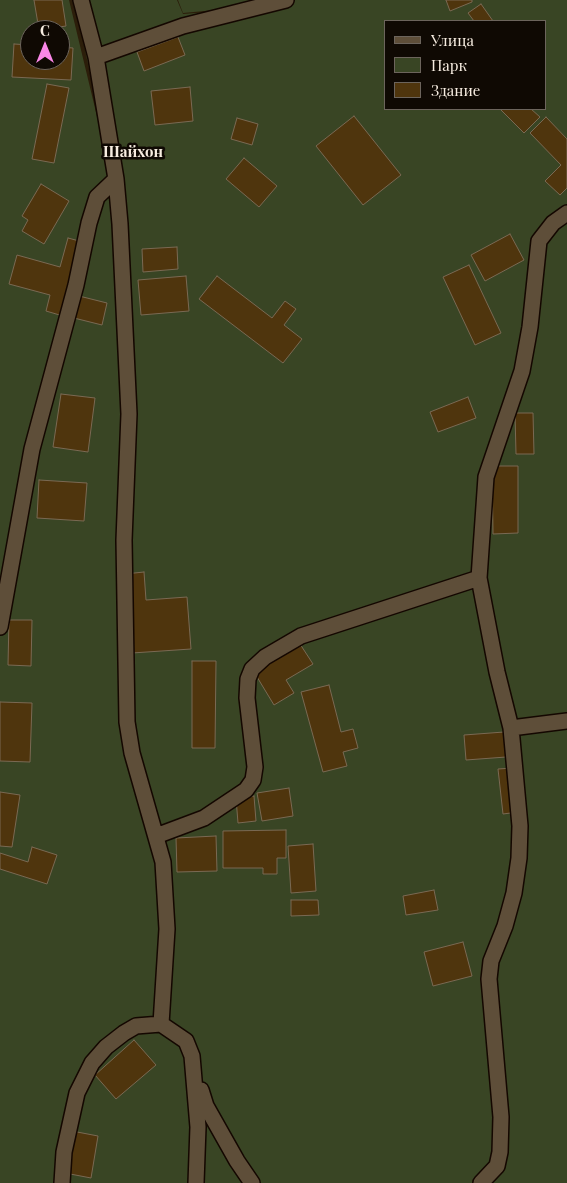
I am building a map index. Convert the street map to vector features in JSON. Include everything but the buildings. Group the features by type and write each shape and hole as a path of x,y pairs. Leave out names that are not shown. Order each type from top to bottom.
{"street":[{"path":"81,0 96,57 116,179 129,414 124,540 127,722 132,753 164,862 167,900 161,1024"},
{"path":"96,57 182,26 286,0"},
{"path":"0,627 32,449 76,285 89,223 97,197 116,179"},
{"path":"480,1183 498,1166 500,1152 501,1117 489,979 491,961 514,893 519,858 520,826 511,728 497,672 479,578 486,477 522,371 530,327 539,240 553,223 567,213"},
{"path":"156,836 204,818 246,790 253,780 255,767 247,698 248,679 252,669 265,657 301,636 479,578"},
{"path":"511,728 567,720"},
{"path":"62,1183 64,1152 77,1093 92,1063 106,1047 124,1032 136,1026 161,1024 186,1041 206,1106 237,1162 252,1183"},
{"path":"195,1072 198,1127 196,1183"}],"green space":[{"path":"0,0 69,0 113,183 81,31 72,0 177,0 183,14 248,9 291,0 567,0 567,1183 63,1183 78,1121 59,1183 0,1183"},
{"path":"178,0 289,0 248,7 183,13"}],"district":[{"name":"Шайхон","path":"133,152"}]}
